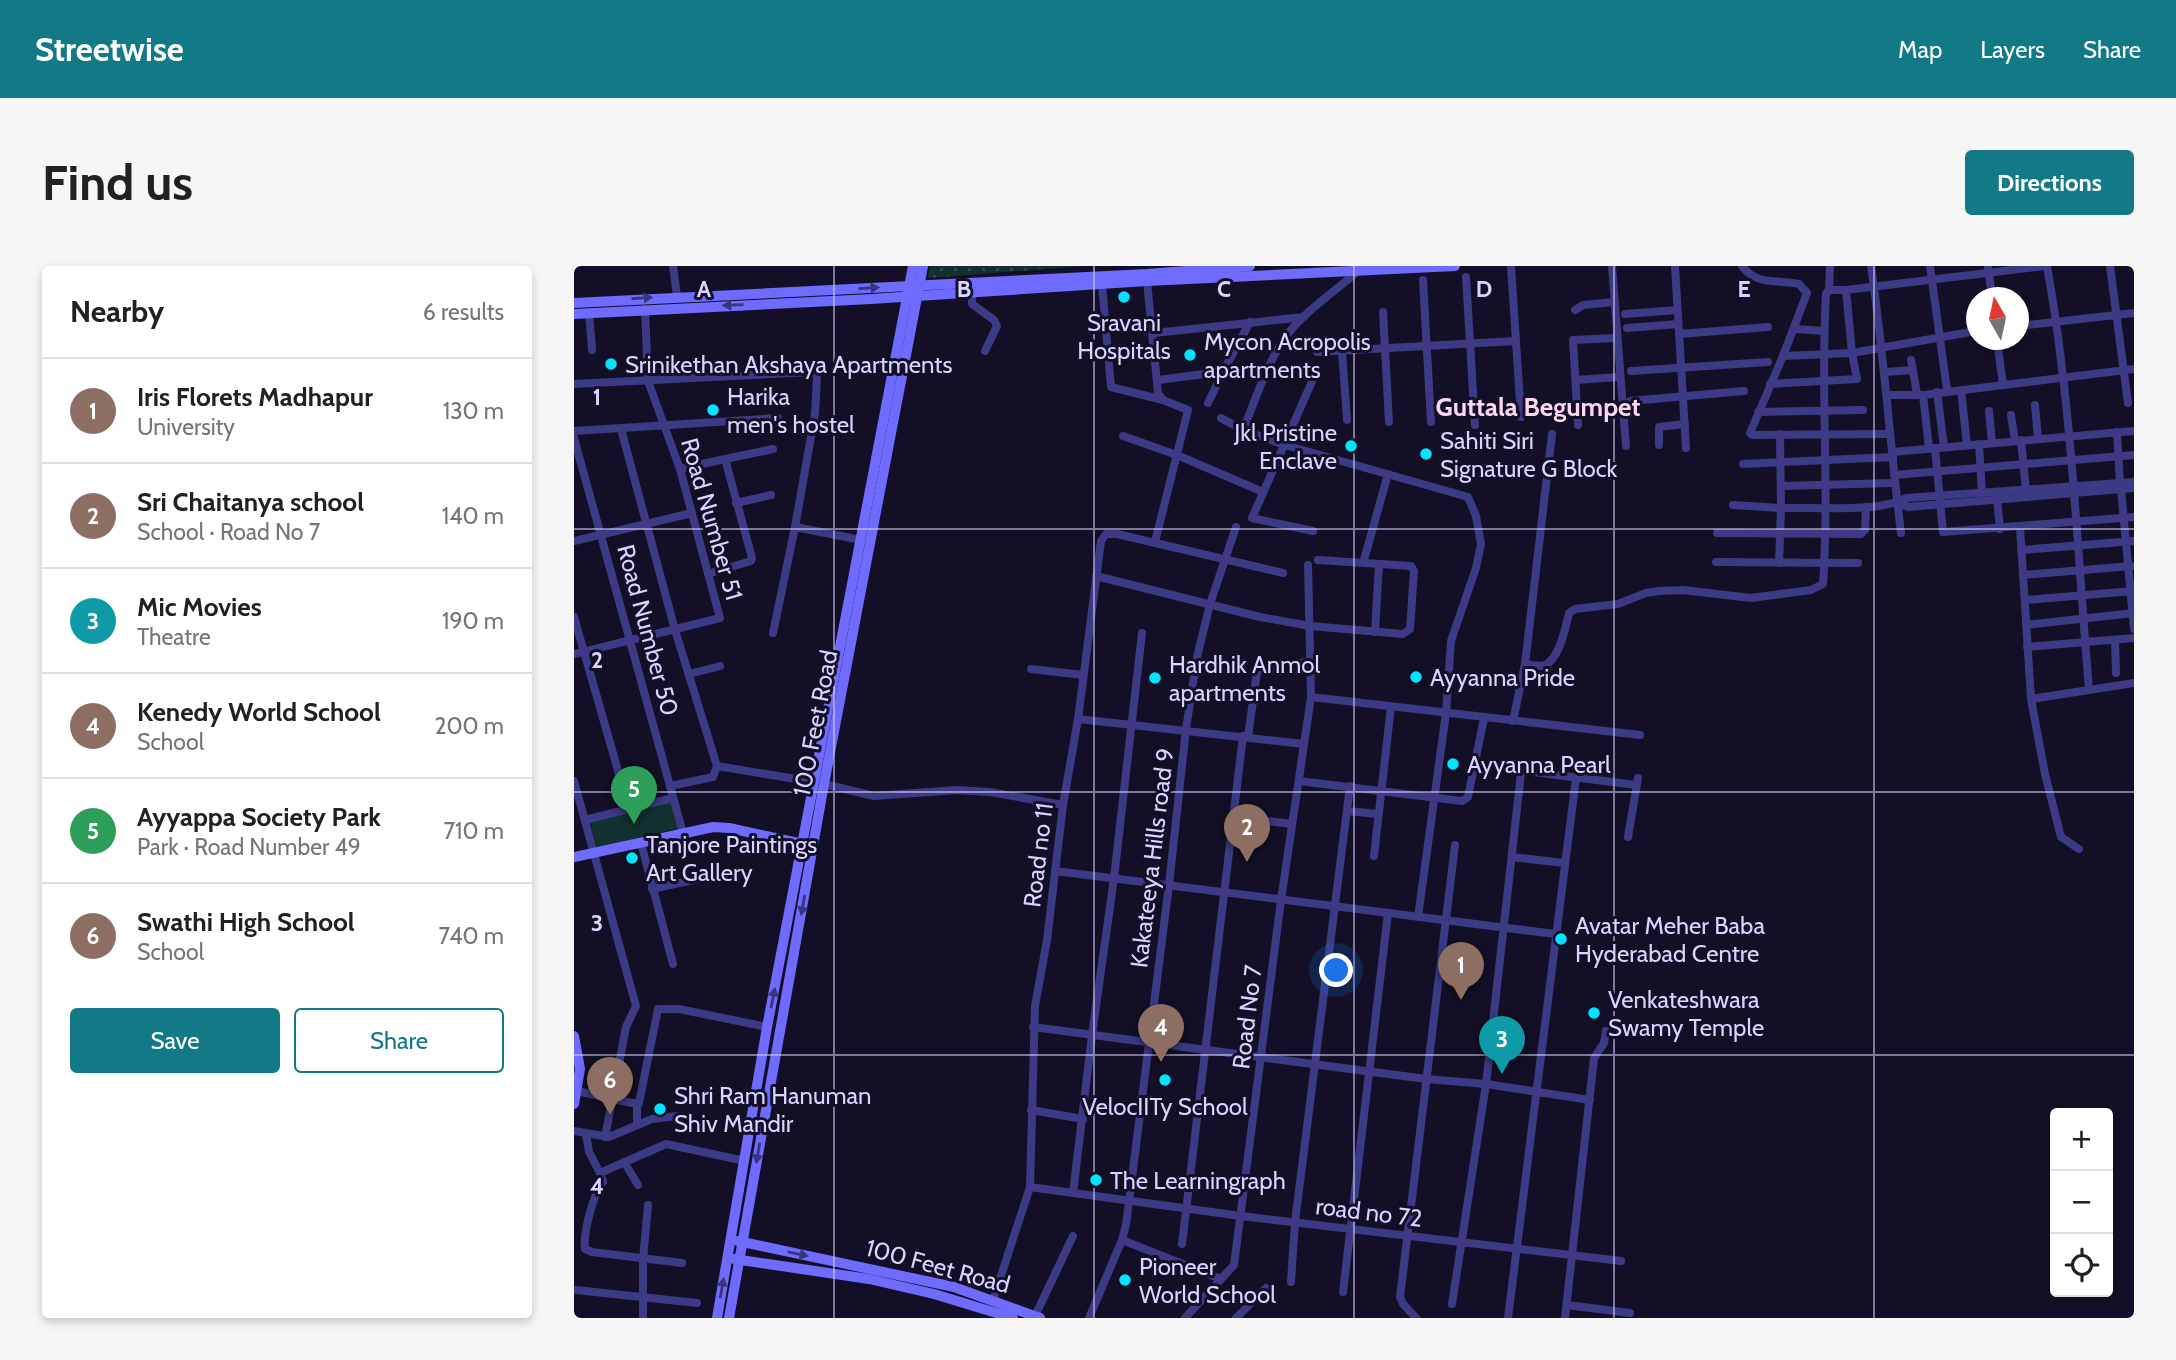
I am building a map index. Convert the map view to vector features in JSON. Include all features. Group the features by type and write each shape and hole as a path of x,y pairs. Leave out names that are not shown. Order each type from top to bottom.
{"main road":[{"path":"913,266 913,290"},
{"path":"913,290 923,266"},
{"path":"574,314 1250,266"},
{"path":"574,303 677,296 913,290 972,292 1102,275 1147,281 1455,266"},
{"name":"100 Feet Road","path":"913,290 861,540 734,1259 869,1279 1038,1317"},
{"name":"100 Feet Road","path":"737,1241 746,1161 767,1027 803,844 819,783 913,290"},
{"path":"574,857 721,827 803,844"},
{"path":"574,1037 579,1060 574,1104"},
{"name":"100 Feet Road","path":"737,1241 942,1285 1013,1318"},
{"path":"717,1318 734,1259"},
{"path":"729,1318 734,1259"}],"street":[{"path":"673,266 677,296"},
{"path":"1511,266 1521,417"},
{"path":"1612,266 1626,446"},
{"path":"1675,266 1686,448"},
{"path":"1742,266 1749,275 1761,280 1794,282 1807,293 1750,431 1752,435 1890,434"},
{"path":"1525,664 1540,666 1549,662 1559,649 1569,613 1574,609 1618,604 1646,593 1683,590 1751,598 1811,590 1823,584 1824,331 1830,266"},
{"path":"1871,266 1888,395 1900,533"},
{"path":"1930,266 1947,390"},
{"path":"1829,290 1874,287 1989,269 2046,266 2057,321 2070,436 2089,690"},
{"path":"2110,266 2116,315 2129,369 2129,402"},
{"path":"1989,269 1991,287"},
{"path":"1243,430 1276,352 1295,326 1357,272"},
{"path":"1102,275 1111,387 1163,400 1188,410 1155,542"},
{"path":"1466,277 1475,425"},
{"path":"1423,280 1431,422"},
{"path":"1147,281 1158,393 1163,400"},
{"path":"1770,384 1857,379 1846,290"},
{"path":"972,292 972,304 994,320 997,326 985,351"},
{"path":"1575,310 1583,305 1614,302"},
{"name":"Road Number 51","path":"645,309 648,381 680,469 720,618 675,630"},
{"path":"1625,314 1677,310"},
{"path":"1383,312 1389,422"},
{"path":"589,313 592,351"},
{"path":"2029,325 2134,313"},
{"path":"1154,333 1307,316"},
{"path":"1208,403 1250,322"},
{"path":"1628,328 1678,324"},
{"path":"1679,334 1768,327"},
{"path":"1794,329 1824,331"},
{"path":"1783,356 1852,353 1966,332"},
{"path":"1578,425 1573,340 1616,338"},
{"path":"1317,352 1516,341"},
{"path":"1998,350 2003,385"},
{"path":"1342,351 1347,420"},
{"path":"1911,360 1936,448"},
{"path":"1631,371 1769,362"},
{"path":"1158,380 1214,373 1225,368"},
{"path":"1888,395 1961,390 2129,369"},
{"path":"1885,372 1913,370"},
{"path":"574,384 814,372 817,377 815,414 796,527 773,634"},
{"path":"1313,530 1252,519 1314,377"},
{"path":"1576,380 1619,377"},
{"path":"1961,390 1967,445"},
{"path":"1630,401 1744,391"},
{"path":"1937,392 1936,448 1943,532 2134,517"},
{"path":"2035,405 2038,439"},
{"path":"1758,412 1863,410"},
{"path":"1989,411 1992,443"},
{"path":"2011,415 2023,464 2026,490"},
{"path":"574,431 778,418"},
{"path":"1221,418 1243,430 1284,445 1468,497 1476,516 1480,544 1476,568 1451,641 1446,713 1418,917"},
{"path":"1659,445 1659,427 1685,424"},
{"path":"621,429 675,630 716,766 713,778 670,786"},
{"path":"1743,464 1892,455 1936,448 2134,430"},
{"path":"2117,432 2123,518 2130,542 2134,629"},
{"path":"1513,721 1525,664 1552,433"},
{"path":"1779,563 1780,434"},
{"path":"1124,436 1177,455 1263,492"},
{"name":"Road Number 50","path":"574,438 682,833"},
{"path":"1979,444 1982,493"},
{"path":"680,469 773,449"},
{"path":"1781,486 1894,479 1937,471 2134,455"},
{"path":"708,574 752,559 725,460"},
{"path":"1364,560 1388,474"},
{"path":"1733,505 1781,508 1866,507 1898,503 1906,498 1997,499 2121,486 2134,482"},
{"path":"2121,486 2134,488"},
{"path":"1941,500 1982,493 2073,490"},
{"path":"736,503 771,495"},
{"path":"1997,499 2000,529"},
{"path":"1717,533 1864,534 1866,507"},
{"path":"574,541 692,513"},
{"path":"796,527 861,540"},
{"name":"Kakateeya Hills road 9","path":"1089,1318 1122,1240 1130,1200 1186,729 1197,657 1223,560 1236,527"},
{"path":"2020,527 2031,699 2045,774 2061,837 2080,849"},
{"name":"Road no 11","path":"993,1309 1030,1186 1033,1027 1101,541 1106,534 1155,542 1283,573"},
{"path":"2021,551 2130,542"},
{"path":"1096,576 1310,626 1403,634 1410,629 1414,571 1411,566 1318,560"},
{"path":"1716,562 1858,563"},
{"path":"1375,632 1379,564"},
{"name":"Road No 7","path":"1185,1318 1234,1265 1281,900 1311,697 1308,565"},
{"path":"2023,575 2131,566"},
{"path":"2025,600 2132,591"},
{"path":"2026,625 2133,613"},
{"path":"574,617 629,809"},
{"path":"574,654 675,630"},
{"path":"1073,1193 1114,878 1142,633"},
{"path":"2027,648 2134,638"},
{"path":"2115,640 2116,673"},
{"path":"1182,1244 1224,892 1245,736 1257,671 1311,661"},
{"path":"689,674 720,666"},
{"path":"1031,669 1083,676"},
{"path":"2031,699 2134,683"},
{"path":"1311,697 1640,735"},
{"path":"1374,856 1391,706"},
{"path":"1299,781 1462,801 1468,797 1484,718"},
{"path":"1078,719 1304,744"},
{"path":"716,766 819,783 874,796 957,790 990,792 1063,805"},
{"path":"1452,1304 1486,1084 1521,773 1525,771 1576,778 1637,781 1628,837"},
{"path":"1508,1318 1576,778"},
{"path":"574,781 636,1006 626,1027 605,1138"},
{"path":"1291,1282 1295,1223 1350,786"},
{"path":"585,820 673,798"},
{"path":"1347,811 1378,814"},
{"path":"1242,818 1292,824"},
{"path":"641,843 673,964"},
{"path":"1416,1318 1400,1297 1455,845"},
{"path":"1512,857 1564,863"},
{"path":"1055,871 1555,934"},
{"path":"652,890 707,877"},
{"path":"1343,1292 1388,913"},
{"path":"637,1124 647,1053 658,1009 679,1009 767,1027"},
{"path":"1033,1027 1426,1079 1486,1084 1590,1100"},
{"path":"1565,1318 1594,1058 1604,1043 1606,1031"},
{"path":"577,1084 612,1099 638,1103"},
{"path":"1031,1110 1083,1119"},
{"path":"574,1131 605,1138 652,1119 677,1116"},
{"path":"586,1134 589,1152 603,1182 597,1190 584,1247 587,1251 682,1263"},
{"path":"600,1173 666,1144 746,1161"},
{"path":"624,1162 638,1185"},
{"name":"road no 72","path":"1030,1186 1295,1223 1621,1261"},
{"path":"643,1318 643,1260 648,1205"},
{"path":"574,1236 584,1238"},
{"path":"1038,1317 1073,1236"},
{"path":"1122,1240 1221,1279"},
{"path":"1236,1318 1266,1288"},
{"path":"576,1290 697,1303"},
{"path":"1567,1305 1630,1313"}],"green space":[{"path":"930,266 1085,266 928,278"},
{"path":"671,801 678,828 597,848 590,821"}],"place":[{"name":"Sravani Hospitals","path":"1124,297"},
{"name":"Mycon Acropolis apartments","path":"1190,355"},
{"name":"Srinikethan Akshaya Apartments","path":"611,364"},
{"name":"Harika men's hostel","path":"713,410"},
{"name":"Jkl Pristine Enclave","path":"1351,446"},
{"name":"Sahiti Siri Signature G Block","path":"1426,454"},
{"name":"Ayyanna Pride","path":"1416,677"},
{"name":"Hardhik Anmol apartments","path":"1155,678"},
{"name":"Ayyanna Pearl","path":"1453,764"},
{"name":"Ayyappa Society Park","path":"634,824"},
{"name":"Tanjore Paintings Art Gallery","path":"632,858"},
{"name":"Sri Chaitanya school","path":"1247,862"},
{"name":"Avatar Meher Baba Hyderabad Centre","path":"1561,939"},
{"name":"Iris Florets Madhapur","path":"1461,1000"},
{"name":"Venkateshwara Swamy Temple","path":"1594,1013"},
{"name":"Kenedy World School","path":"1161,1062"},
{"name":"Mic Movies","path":"1502,1074"},
{"name":"VelocIITy School","path":"1165,1080"},
{"name":"Shri Ram Hanuman Shiv Mandir","path":"660,1109"},
{"name":"Swathi High School","path":"610,1115"},
{"name":"The Learningraph","path":"1096,1180"},
{"name":"Pioneer World School","path":"1125,1280"}],"district":[{"name":"Guttala Begumpet","path":"1538,407"}]}
